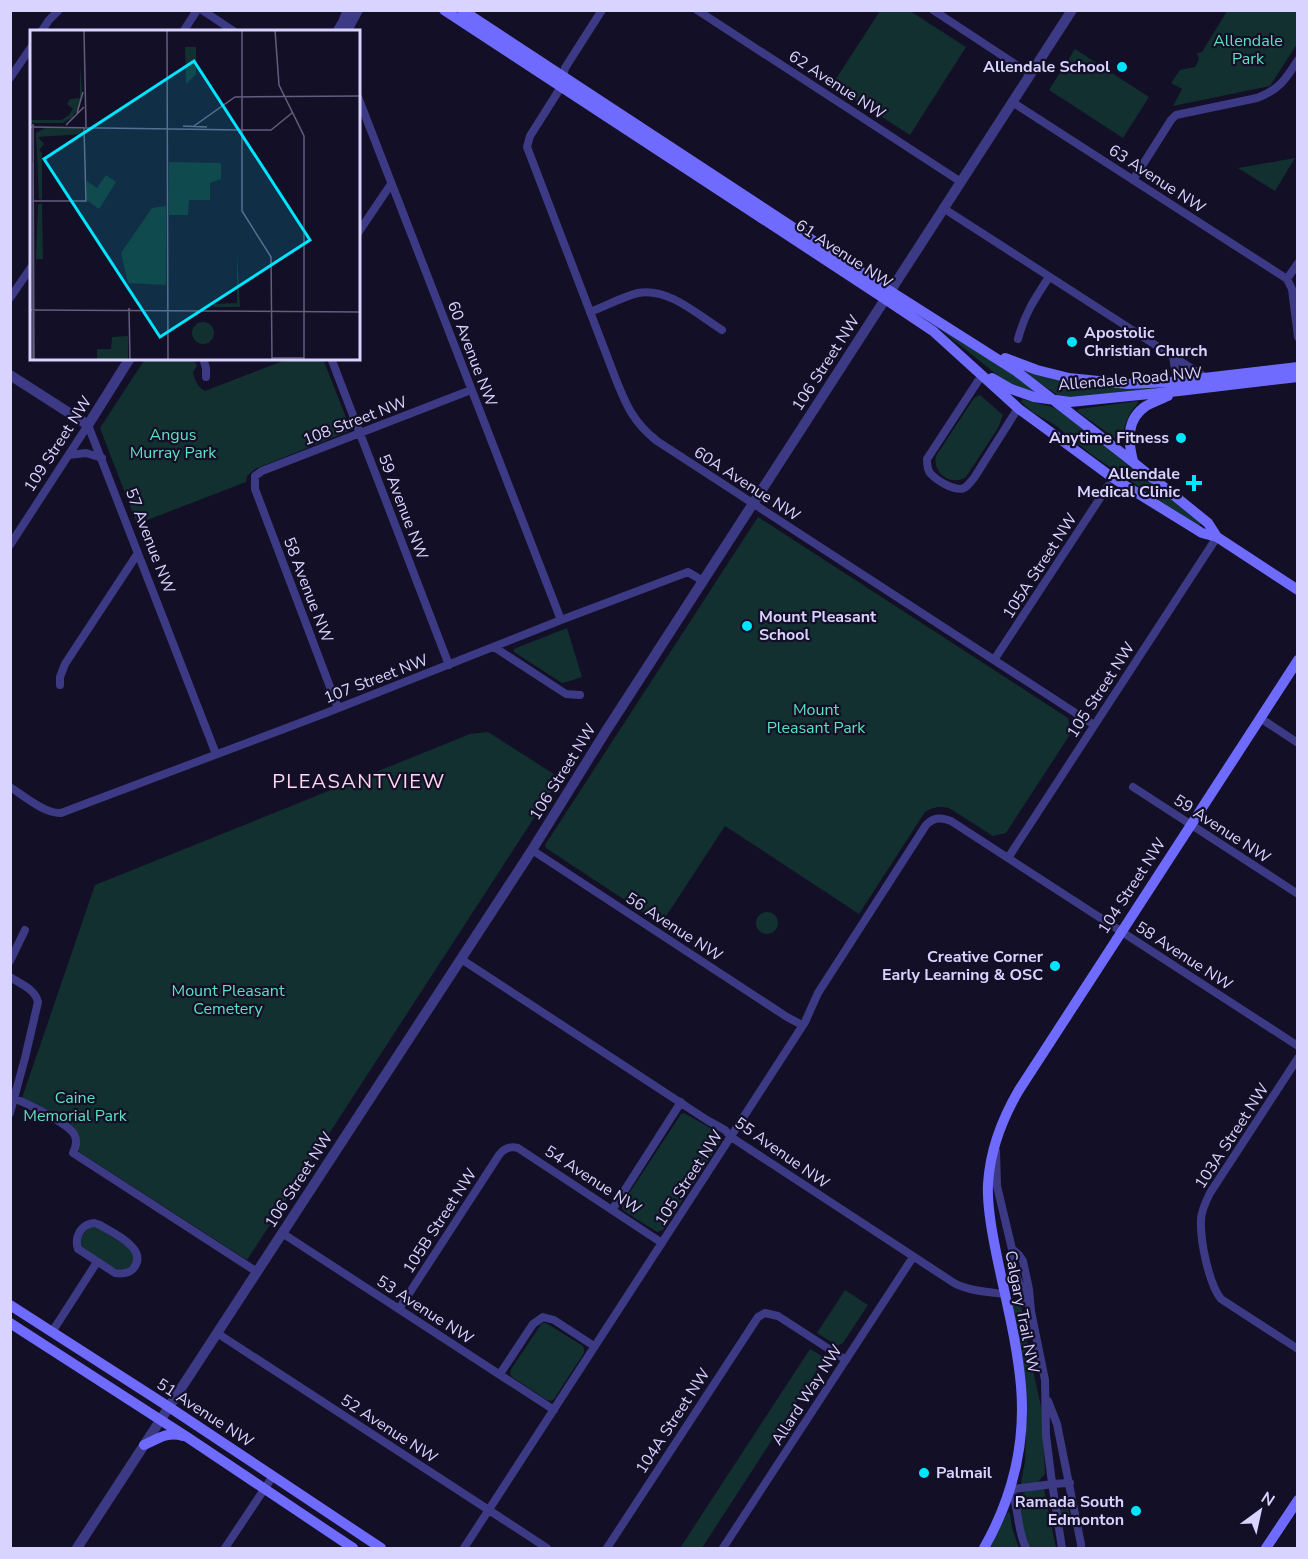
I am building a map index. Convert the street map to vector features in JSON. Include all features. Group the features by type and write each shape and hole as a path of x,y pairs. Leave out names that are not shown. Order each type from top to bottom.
{"main road":[{"name":"61 Avenue NW","path":"444,10 562,82 888,295 974,343 1016,371 1208,523 1217,537"},
{"name":"61 Avenue NW","path":"462,10 562,82"},
{"name":"61 Avenue NW","path":"888,295 945,342 1019,409 1085,458 1202,534 1217,537 1298,590"},
{"name":"Allendale Road NW","path":"945,342 1005,386 1034,398 1056,401 1070,402 1178,386 1298,377"},
{"name":"Allendale Road NW","path":"974,343 1022,364 1069,378 1128,384 1178,386 1205,378 1298,367"},
{"path":"1133,462 1129,447 1130,425 1146,406 1178,386"},
{"name":"104 Street NW","path":"997,1136 1019,1090 1298,660"},
{"name":"Calgary Trail NW","path":"984,1548 998,1522 1017,1467 1022,1397 1017,1356 994,1241 988,1197 990,1170 997,1136"},
{"name":"51 Avenue NW","path":"10,1305 381,1548"},
{"name":"51 Avenue NW","path":"10,1323 353,1548"},
{"path":"144,1445 166,1434 187,1437"},
{"path":"1266,1548 1298,1500"}],"street":[{"path":"42,30 59,10"},
{"path":"184,30 197,10"},
{"path":"202,10 231,30"},
{"path":"338,30 348,10"},
{"path":"347,30 358,10"},
{"path":"562,82 565,68 602,10"},
{"name":"62 Avenue NW","path":"698,10 961,182"},
{"path":"933,10 1030,74"},
{"name":"106 Street NW","path":"77,1548 532,850 606,731 1071,10"},
{"path":"10,78 30,49"},
{"path":"1133,180 1176,116 1257,98 1269,93 1277,88 1298,60"},
{"name":"60A Avenue NW","path":"562,82 530,136 527,147 626,404 638,423 657,441 1094,725"},
{"name":"60 Avenue NW","path":"360,102 561,620"},
{"name":"63 Avenue NW","path":"1012,102 1287,279"},
{"path":"360,230 391,184"},
{"path":"943,208 1205,378"},
{"path":"1298,263 1287,279 1292,289 1298,337"},
{"path":"10,298 30,269"},
{"path":"1018,339 1029,306 1048,277"},
{"path":"590,312 633,295 652,292 669,297 722,330"},
{"path":"1173,357 1178,386"},
{"name":"109 Street NW","path":"10,545 129,360"},
{"path":"204,360 206,377"},
{"name":"59 Avenue NW","path":"332,360 449,665"},
{"path":"10,375 88,425"},
{"path":"978,381 927,459 927,468 933,476 952,488 961,489 966,486 974,478 1015,413"},
{"name":"108 Street NW","path":"254,482 255,476 262,471 471,390"},
{"name":"57 Avenue NW","path":"88,425 216,754"},
{"path":"69,455 86,453 102,458"},
{"name":"58 Avenue NW","path":"254,482 338,708"},
{"name":"105A Street NW","path":"994,660 1108,486"},
{"name":"105 Street NW","path":"1008,858 1217,537"},
{"path":"60,685 60,677 65,664 138,553"},
{"name":"107 Street NW","path":"10,787 47,810 57,813 338,708 688,572 703,581"},
{"path":"494,647 566,694 580,695"},
{"path":"1260,718 1298,743"},
{"name":"59 Avenue NW","path":"1133,787 1298,894"},
{"name":"58 Avenue NW","path":"932,820 940,818 951,821 1298,1046"},
{"name":"105 Street NW","path":"464,1548 731,1137 802,1025 818,993 932,820"},
{"name":"56 Avenue NW","path":"532,850 777,1011 802,1025"},
{"path":"10,961 25,930"},
{"name":"55 Avenue NW","path":"461,959 725,1130 731,1137 959,1286 1005,1294"},
{"path":"10,977 31,990 37,996 38,1002 10,1113"},
{"name":"103A Street NW","path":"1298,1058 1210,1193 1202,1213 1201,1234 1209,1274 1213,1287 1221,1299 1298,1348"},
{"path":"15,1099 33,1106 72,1132 76,1142 73,1153 257,1272"},
{"path":"612,1210 681,1102"},
{"name":"Calgary Trail NW","path":"997,1136 998,1186 1012,1250 1023,1261 1045,1380 1046,1434 1062,1548"},
{"name":"54 Avenue NW","path":"506,1148 518,1148 662,1243"},
{"name":"105B Street NW","path":"399,1309 499,1155 506,1148"},
{"path":"88,1224 99,1225 132,1245 138,1257 132,1271 121,1274 115,1273 98,1262 78,1249 76,1243 76,1237 88,1224"},
{"name":"53 Avenue NW","path":"282,1233 554,1410"},
{"name":"Allard Way NW","path":"723,1548 913,1257"},
{"path":"52,1332 98,1262"},
{"name":"104A Street NW","path":"607,1548 758,1317 765,1313 778,1316 846,1360"},
{"path":"500,1374 533,1324 540,1318 547,1317 554,1320 594,1346"},
{"name":"52 Avenue NW","path":"217,1334 547,1548"},
{"name":"Calgary Trail NW","path":"1046,1396 1057,1424 1070,1483 1079,1547"},
{"path":"225,1548 273,1476"},
{"path":"1011,1489 1052,1483 1070,1483"},
{"name":"Calgary Trail NW","path":"1011,1489 1015,1499 1021,1536 1026,1548"}],"green space":[{"path":"880,11 910,11 966,47 910,135 832,85"},
{"name":"Allendale Park","path":"1227,11 1297,11 1297,44 1270,86 1173,106 1182,89 1171,83 1180,70 1195,67 1199,59 1197,53 1202,52"},
{"path":"1075,49 1149,97 1123,138 1049,90"},
{"path":"1295,158 1275,191 1238,168"},
{"path":"904,305 999,365 1036,391 1037,395 1006,382 941,330"},
{"name":"Angus Murray Park","path":"144,360 194,360 197,366 193,372 195,378 198,385 205,391 285,360 323,360 350,428 347,432 255,469 247,476 246,482 137,524 100,428"},
{"path":"1026,371 1062,381 1097,386 1170,387 1062,398 1025,373"},
{"path":"980,395 1003,415 998,428 966,477 955,480 944,477 937,468 936,456 974,398"},
{"path":"1022,399 1060,409 1200,525 1196,525 1092,455 1055,425 1034,413 1021,402"},
{"path":"1137,401 1138,403 1128,418 1120,442 1077,411 1079,409"},
{"name":"Mount Pleasant Park","path":"758,517 1068,718 1071,733 1006,833 993,836 949,808 937,807 925,812 859,914 725,826 661,924 546,848 545,845"},
{"path":"567,628 582,677 562,683 514,652 516,648"},
{"name":"Mount Pleasant Cemetery","path":"488,732 560,778 247,1260 79,1152 76,1132 32,1102 22,1098 95,885 470,734"},
{"path":"767,912 775,915 778,923 775,931 767,934 759,931 756,923 759,915"},
{"path":"684,1113 722,1137 663,1230 657,1232 624,1211 622,1204 681,1114"},
{"path":"89,1227 98,1228 130,1248 134,1257 129,1267 123,1270 116,1269 81,1247 80,1238"},
{"path":"845,1290 868,1305 843,1343 838,1346 817,1333"},
{"path":"1018,1302 1021,1305 1042,1411 1045,1474 1037,1483 1022,1485 1026,1431 1010,1305"},
{"path":"542,1323 546,1323 583,1346 584,1349 584,1353 551,1401 510,1374 511,1369"},
{"path":"810,1349 825,1358 702,1548 680,1548"},
{"path":"1042,1488 1056,1548 1029,1548 1023,1529 1020,1511 1021,1497 1025,1492"},
{"path":"1060,1497 1067,1501 1072,1525 1069,1527 1063,1522 1060,1514"},
{"path":"1008,1512 1019,1548 989,1548"}],"place":[{"name":"Allendale School","path":"1122,67"},
{"name":"Apostolic Christian Church","path":"1072,342"},
{"name":"Anytime Fitness","path":"1181,438"},
{"name":"Allendale Medical Clinic","path":"1194,483"},
{"name":"Mount Pleasant School","path":"747,626"},
{"name":"Creative Corner Early Learning & OSC","path":"1055,966"},
{"name":"Palmail","path":"924,1473"},
{"name":"Ramada South Edmonton","path":"1136,1511"}],"district":[{"name":"PLEASANTVIEW","path":"359,781"}],"park label":[{"name":"Caine Memorial Park","path":"75,1107"}]}
